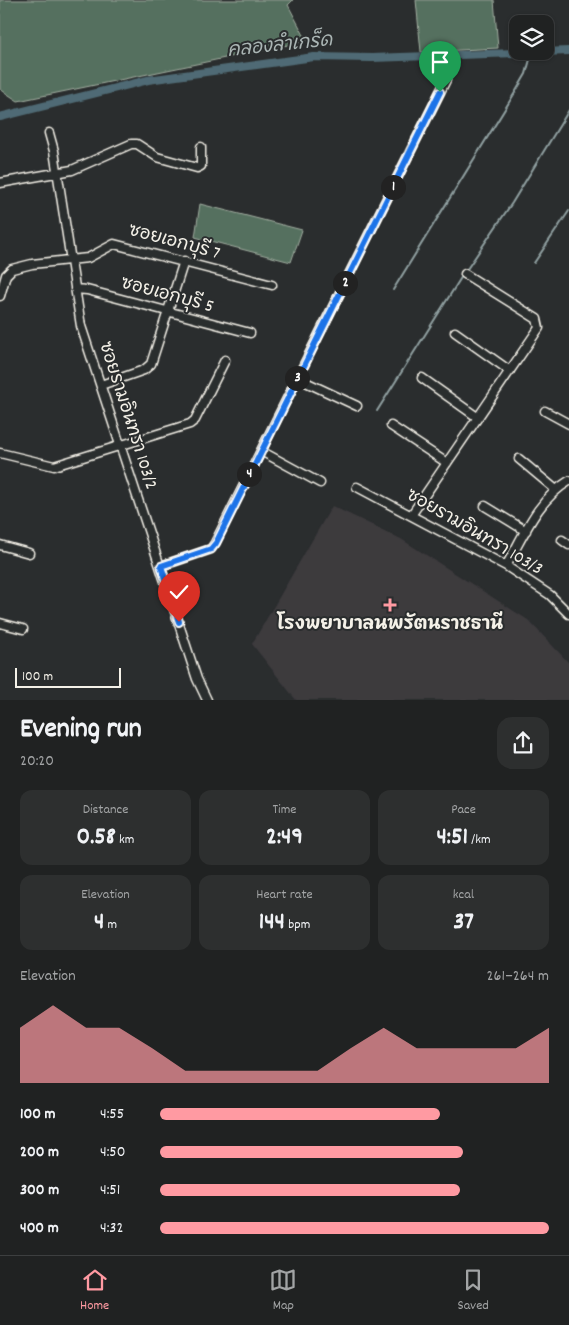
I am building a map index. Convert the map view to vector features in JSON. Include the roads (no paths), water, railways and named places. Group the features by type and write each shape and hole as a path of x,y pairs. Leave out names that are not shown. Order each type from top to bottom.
{"street":[{"path":"161,566 213,547 446,80"},
{"name":"ซอยรามอินทรา 103/2","path":"49,133 81,326 197,679 207,700"},
{"path":"0,183 72,170 126,146 136,144 157,157 197,168 201,166 201,147"},
{"name":"ซอยเอกบุรี 7","path":"0,296 6,275 12,269 94,256 105,247 114,244 272,285"},
{"path":"101,385 148,368 155,357 184,261"},
{"path":"412,514 539,328 540,323 530,314 464,274"},
{"name":"ซอยเอกบุรี 5","path":"75,290 87,290 250,333"},
{"path":"455,332 510,371"},
{"path":"0,453 54,466 193,422 226,360"},
{"path":"297,378 357,406"},
{"path":"422,378 477,417"},
{"path":"545,411 569,424"},
{"path":"391,426 446,463"},
{"path":"261,451 320,483"},
{"path":"519,459 555,489"},
{"path":"506,566 539,507 555,489 569,481"},
{"name":"ซอยรามอินทรา 103/3","path":"357,487 412,514 506,566 550,595 569,614"},
{"path":"485,506 526,531"},
{"path":"0,545 29,553"},
{"path":"0,623 23,629"}],"waterway":[{"name":"คลองลำเกร็ด","path":"0,117 148,80 314,57 372,58 569,51"},
{"path":"393,290 516,91 526,74 530,60"},
{"path":"465,272 512,203 569,110"},
{"path":"534,263 569,211"},
{"path":"377,411 462,276"}],"place":[{"name":"โรงพยาบาลนพรัตนราชธานี","path":"390,605"}]}
